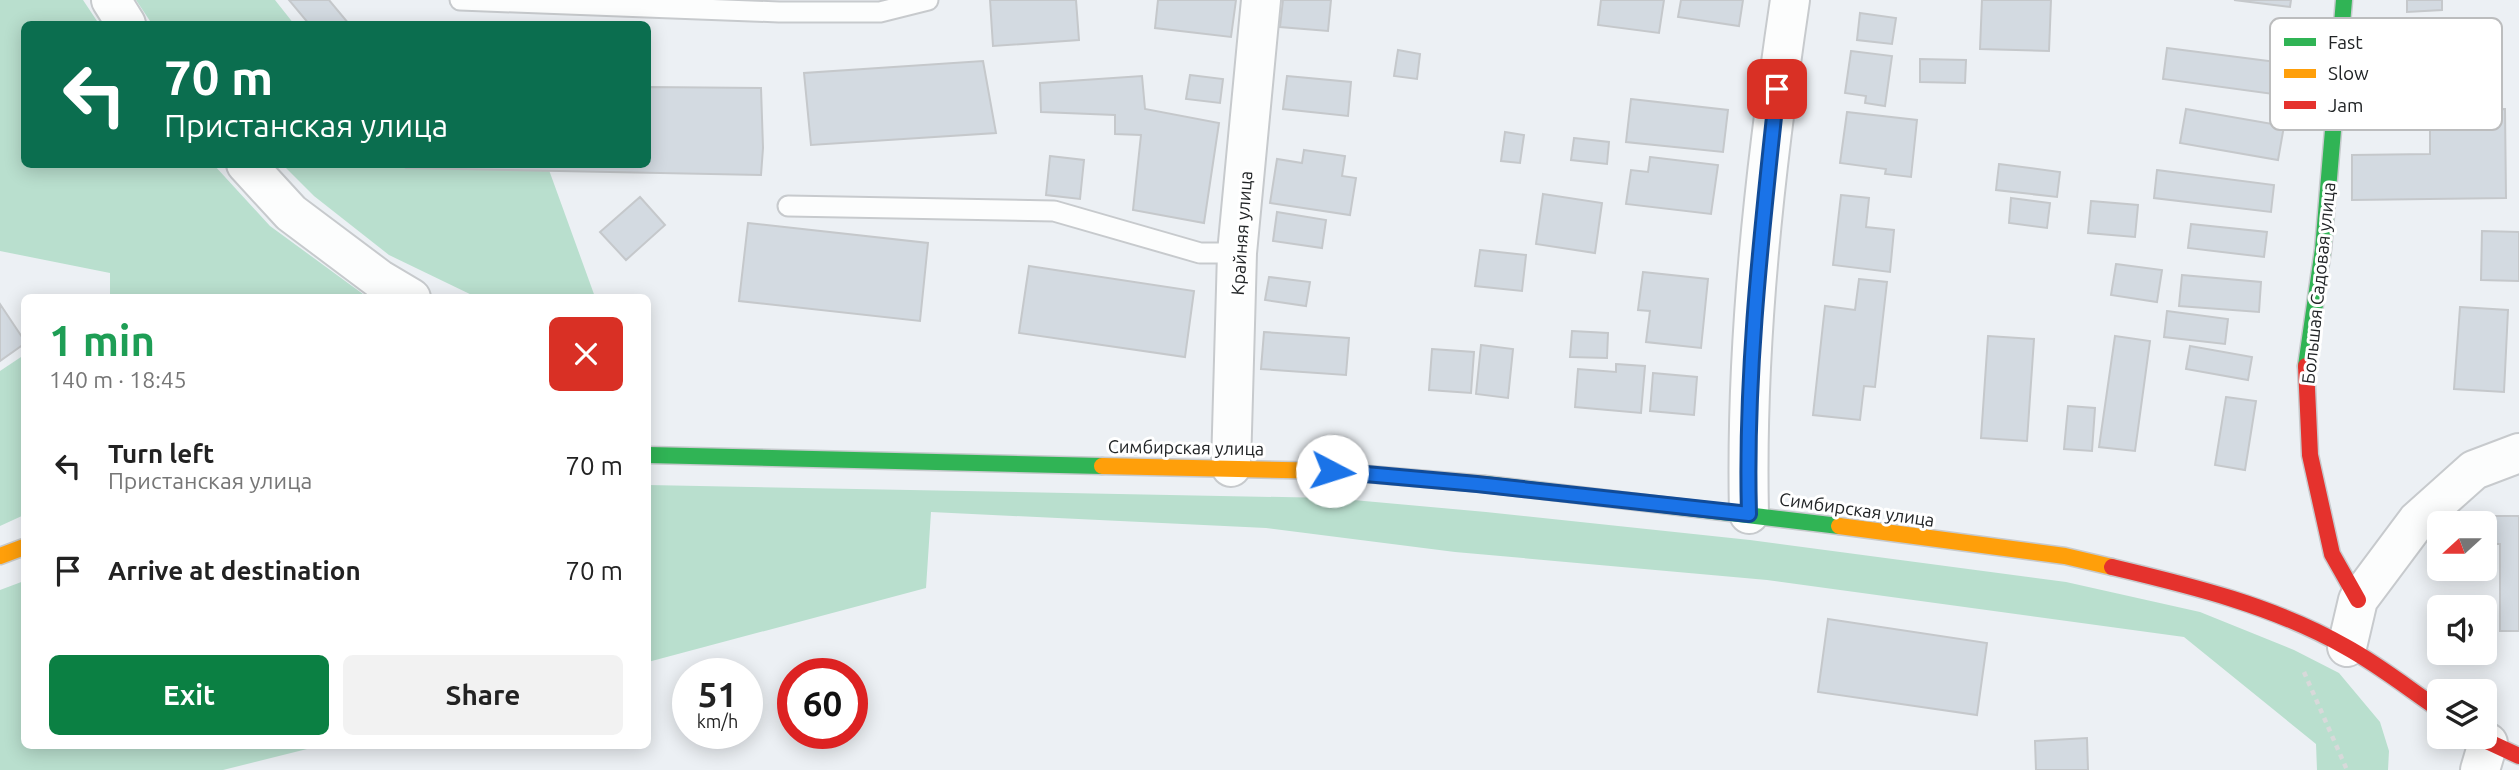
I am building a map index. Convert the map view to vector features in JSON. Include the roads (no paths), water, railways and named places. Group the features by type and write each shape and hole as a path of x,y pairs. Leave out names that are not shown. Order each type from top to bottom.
{"main road":[{"name":"Большая Садовая улица","path":"2342,18 2344,0"},
{"name":"Большая Садовая улица","path":"2333,130 2323,249 2306,368 2310,455 2332,554 2358,600"},
{"name":"Симбирская улица","path":"651,455 1332,471 1464,482 1749,514 2065,556 2201,587 2295,622 2347,647 2427,701"},
{"path":"0,556 21,548"}],"street":[{"path":"111,0 125,21"},
{"name":"Крайняя улица","path":"1231,467 1237,253 1261,0"},
{"path":"1749,514 1748,467 1755,294 1780,63 1790,0"},
{"path":"250,168 291,213 379,279 404,294"},
{"path":"2347,647 2358,600 2417,521 2474,470 2519,453"}],"lane":[{"path":"460,0 779,12 880,12 929,0"},
{"path":"788,206 1054,211 1200,253 1237,253"}]}
